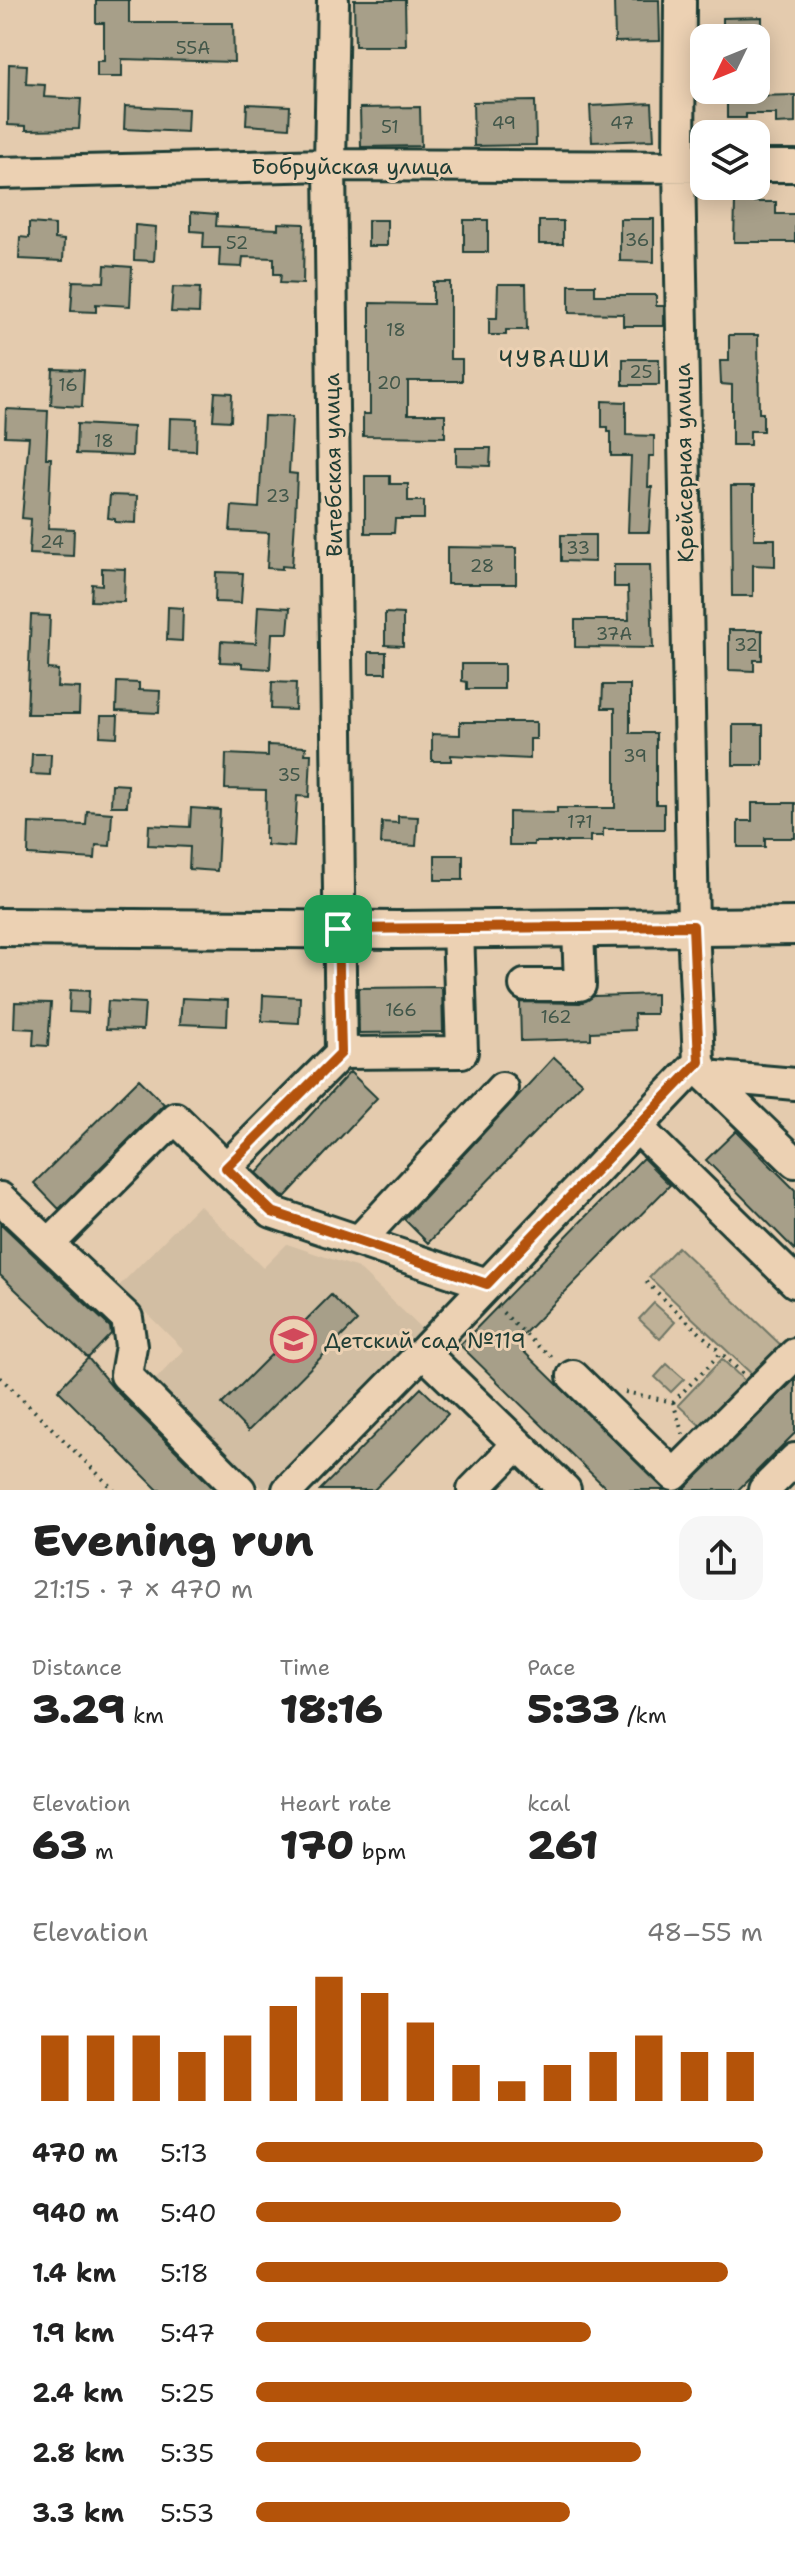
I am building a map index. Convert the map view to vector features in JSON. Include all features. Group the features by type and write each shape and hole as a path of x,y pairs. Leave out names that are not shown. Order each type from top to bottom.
{"main road":[{"path":"0,927 578,929 795,926"}],"street":[{"name":"Витебская улица","path":"333,0 330,165 341,1053"},
{"name":"Крейсерная улица","path":"680,0 690,152"},
{"name":"Бобруйская улица","path":"0,173 330,165 690,167"},
{"path":"770,166 795,166"},
{"name":"Крейсерная улица","path":"691,200 693,926 703,1069"},
{"path":"226,1168 341,1053 462,1052 458,929"},
{"path":"525,985 580,985 578,929"},
{"path":"703,1069 795,1084"},
{"path":"288,1490 637,1127 703,1069"},
{"path":"703,1069 795,1162"},
{"path":"359,1241 502,1088"},
{"path":"49,1244 175,1118 272,1212 484,1288"},
{"path":"637,1127 795,1282"},
{"path":"0,1198 127,1318 131,1346 126,1375 240,1490"},
{"path":"423,1352 565,1490"},
{"path":"564,1368 674,1475 795,1354"},
{"path":"473,1490 518,1444"},
{"path":"764,1490 795,1459"}],"path":[{"path":"646,1282 759,1390"},
{"path":"484,1288 540,1348 564,1368"},
{"path":"673,1402 721,1353"},
{"path":"0,1377 114,1490"}],"shaded area":[{"name":"Детский сад №119","path":"199,1205 263,1268 287,1244 358,1268 423,1330 265,1490 154,1381 184,1350 119,1286"},
{"path":"678,1247 785,1349 757,1379 649,1277"},
{"path":"654,1303 675,1322 660,1339 639,1319"},
{"path":"722,1359 749,1385 706,1431 678,1405"},
{"path":"667,1364 684,1379 671,1392 655,1377"}],"building":[{"path":"96,0 129,0 129,23 233,23 234,62 122,59 122,77 97,77 97,61 104,61 104,23 96,23"},
{"path":"354,0 405,0 406,46 355,46"},
{"path":"614,0 659,0 660,41 615,42"},
{"path":"762,17 762,24 723,24 723,18"},
{"path":"9,64 27,65 26,84 45,85 44,97 81,99 79,129 26,130 26,126 8,125"},
{"path":"795,95 795,123 776,124 776,114 746,114 746,118 727,118 727,104 770,104 770,96"},
{"path":"535,101 536,145 474,146 473,102"},
{"path":"652,103 654,140 592,142 590,106"},
{"path":"247,104 290,106 289,128 246,125"},
{"path":"125,106 188,109 187,132 124,129"},
{"path":"420,107 421,146 361,147 360,108"},
{"path":"735,202 776,202 776,214 795,214 795,242 734,242"},
{"path":"191,212 217,214 216,226 278,229 278,223 304,224 303,284 280,283 281,274 274,274 274,258 243,257 242,267 219,266 220,248 203,248 204,232 191,231"},
{"path":"620,219 654,219 654,262 620,261"},
{"path":"368,220 387,220 387,246 368,246"},
{"path":"464,220 488,220 488,252 464,252"},
{"path":"539,221 563,221 563,244 539,244"},
{"path":"29,223 55,225 55,239 64,240 63,261 19,259 20,237 29,238"},
{"path":"135,225 156,227 154,261 134,260"},
{"path":"105,265 132,267 130,306 96,304 96,312 71,311 73,281 104,282"},
{"path":"433,282 450,282 450,359 462,359 462,381 408,381 408,414 445,414 445,437 363,436 363,414 370,414 370,303 433,304"},
{"path":"498,284 526,284 527,330 506,330 506,335 489,335 489,318 497,318"},
{"path":"569,285 595,285 595,295 656,295 656,306 664,306 664,326 623,326 623,314 569,313"},
{"path":"173,287 200,288 199,313 171,312"},
{"path":"729,335 758,335 759,413 763,413 763,431 750,431 750,445 732,445 732,385 721,384 720,361 729,361"},
{"path":"623,359 659,359 659,385 623,385"},
{"path":"53,369 84,370 82,407 51,405"},
{"path":"215,392 232,393 231,421 213,420"},
{"path":"602,401 626,402 626,435 654,436 654,456 649,456 648,487 652,487 649,532 628,532 631,456 611,456 611,432 608,432 608,427 602,427"},
{"path":"6,409 48,411 46,458 51,458 48,528 74,529 73,556 29,554 31,519 22,518 29,437 5,436"},
{"path":"264,416 292,417 289,473 297,474 292,567 282,566 282,569 267,568 269,533 230,531 232,506 259,508"},
{"path":"170,418 197,419 196,451 169,450"},
{"path":"77,424 133,427 132,456 76,454"},
{"path":"456,448 491,448 490,466 456,465"},
{"path":"365,476 390,476 390,484 408,484 408,501 424,501 424,519 395,519 394,533 365,533"},
{"path":"731,486 754,486 754,539 775,539 775,566 753,565 753,596 732,596"},
{"path":"110,495 137,496 136,523 115,522 115,519 108,518"},
{"path":"561,535 595,535 595,562 561,561"},
{"path":"447,547 516,548 516,584 447,584"},
{"path":"614,565 650,565 653,648 575,647 575,620 629,620 628,587 614,587"},
{"path":"102,568 125,569 124,602 91,601 92,584 102,585"},
{"path":"216,572 243,573 241,603 215,602"},
{"path":"258,606 290,608 288,633 272,633 270,669 220,662 221,641 256,643"},
{"path":"168,607 183,608 182,641 167,640"},
{"path":"385,613 403,614 403,646 385,645"},
{"path":"31,615 50,616 48,669 58,670 57,687 80,688 79,714 27,714"},
{"path":"729,630 762,630 762,660 754,660 754,671 729,670"},
{"path":"369,652 386,652 386,673 369,673"},
{"path":"462,664 504,664 504,689 467,689 467,682 462,681"},
{"path":"117,682 139,683 139,690 160,691 159,713 116,711"},
{"path":"272,682 296,683 295,710 271,709"},
{"path":"603,685 630,685 630,733 656,733 656,804 664,804 664,829 603,829 603,836 590,836 590,842 509,845 509,812 557,813 557,808 615,808 615,708 602,708"},
{"path":"101,716 118,716 117,737 100,736"},
{"path":"460,722 536,722 536,739 530,739 530,759 451,755 451,761 432,761 432,734 460,735"},
{"path":"733,725 763,725 763,765 733,765"},
{"path":"268,745 306,747 305,754 311,754 309,797 297,796 294,847 267,845 266,790 225,789 226,754 268,756"},
{"path":"32,754 51,754 50,775 31,774"},
{"path":"112,784 128,785 127,806 111,806"},
{"path":"752,803 795,803 795,838 765,838 765,847 738,847 738,821 752,821"},
{"path":"191,808 220,810 217,871 189,869 190,847 148,845 149,825 190,827"},
{"path":"87,811 112,813 110,846 96,845 95,859 28,855 29,823 86,825"},
{"path":"398,816 418,817 416,846 381,844 382,822 398,823"},
{"path":"435,855 463,855 463,880 435,880"},
{"path":"442,987 443,1032 359,1033 358,988"},
{"path":"70,990 89,991 88,1013 69,1012"},
{"path":"656,994 656,1014 634,1014 635,1030 591,1032 591,1039 521,1041 520,1002 580,1003 594,996"},
{"path":"263,995 300,997 299,1023 262,1021"},
{"path":"182,998 228,1000 227,1026 180,1024"},
{"path":"108,1001 145,1003 143,1030 106,1029"},
{"path":"15,1002 51,1003 48,1046 33,1045 34,1029 14,1028"},
{"path":"554,1057 582,1083 428,1243 404,1219"},
{"path":"350,1072 377,1098 285,1197 282,1196 257,1173"},
{"path":"139,1079 164,1104 59,1209 34,1183"},
{"path":"736,1131 795,1190 795,1250 706,1160"},
{"path":"643,1158 670,1185 515,1343 665,1490 608,1490 460,1345"},
{"path":"0,1223 110,1327 111,1334 88,1358 0,1275"},
{"path":"331,1295 357,1321 248,1431 222,1404"},
{"path":"88,1358 113,1388 215,1490 158,1490 58,1390"},
{"path":"795,1379 795,1433 738,1490 683,1490"},
{"path":"421,1388 448,1414 374,1490 320,1490"}],"place":[{"name":"Детский сад №119","path":"293,1340"}],"district":[{"name":"ЧУВАШИ","path":"555,359"}],"route":[{"path":"693,926 699,1062 487,1284 272,1212 226,1168 341,1053 338,929 693,926"}]}
